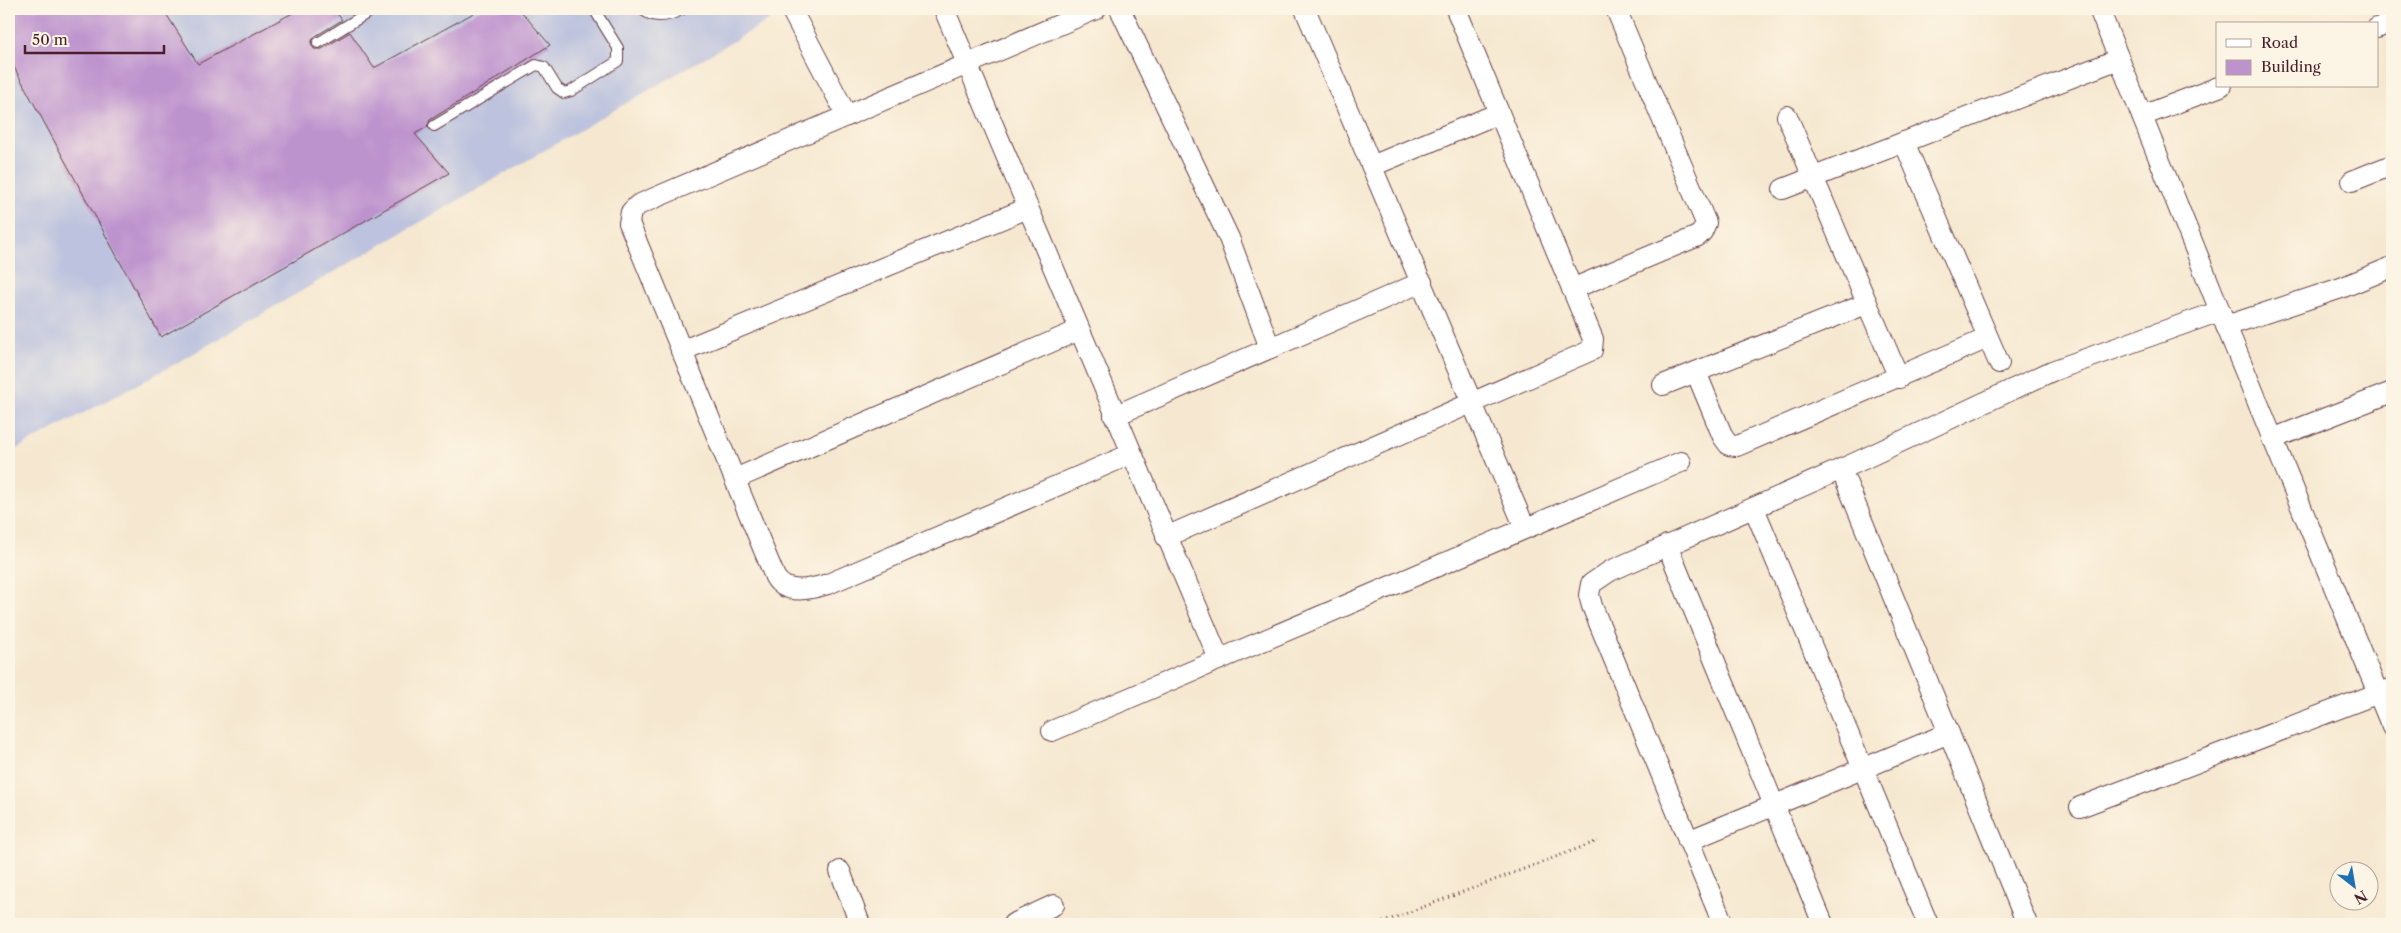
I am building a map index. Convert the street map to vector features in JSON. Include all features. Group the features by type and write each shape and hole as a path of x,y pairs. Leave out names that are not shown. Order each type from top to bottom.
{"street":[{"path":"791,9 847,116"},
{"path":"944,9 1114,416 1219,659"},
{"path":"1096,9 638,205 630,212 630,229 778,583 791,589 828,584 1131,454"},
{"path":"1120,9 1229,238 1270,348"},
{"path":"1305,9 1525,528"},
{"path":"1166,537 1592,350 1593,339 1456,9"},
{"path":"1572,289 1698,236 1706,223 1616,9"},
{"path":"2099,9 2272,439 2385,691 2392,727"},
{"path":"2378,28 2392,22"},
{"path":"1783,190 2119,59"},
{"path":"2142,116 2216,88"},
{"path":"1372,166 1499,113"},
{"path":"1787,116 1899,378"},
{"path":"1904,142 1999,363"},
{"path":"2352,181 2392,166"},
{"path":"682,351 1028,208"},
{"path":"1723,924 1589,595 1591,584 1597,578 2069,364 2223,318 2340,288 2392,267"},
{"path":"1114,416 1422,282"},
{"path":"1663,385 1866,304"},
{"path":"735,479 1079,330"},
{"path":"1696,372 1723,437 1730,445 1735,446 1899,378 1988,338"},
{"path":"2272,439 2392,392"},
{"path":"1052,731 1681,462"},
{"path":"1841,469 2027,924"},
{"path":"1754,508 1928,924"},
{"path":"1668,545 1823,924"},
{"path":"2080,807 2385,691"},
{"path":"1688,842 1949,733"},
{"path":"840,871 860,924"},
{"path":"1013,924 1054,905"}],"lane":[{"path":"318,42 361,12 374,9"},
{"path":"434,126 536,65 544,67 557,88 564,93 571,91 613,66 618,58 618,48 594,9"},
{"path":"642,9 660,16 671,15 683,9"}],"path":[{"path":"1378,924 1598,842"}],"shaded area":[{"path":"9,9 789,9 177,363 9,453"}],"building":[{"path":"9,9 163,9 198,64 300,9 334,9 342,20 314,37 311,43 314,49 322,49 350,32 374,68 481,9 519,9 550,45 430,120 427,127 415,134 449,173 161,337 9,58"}]}
